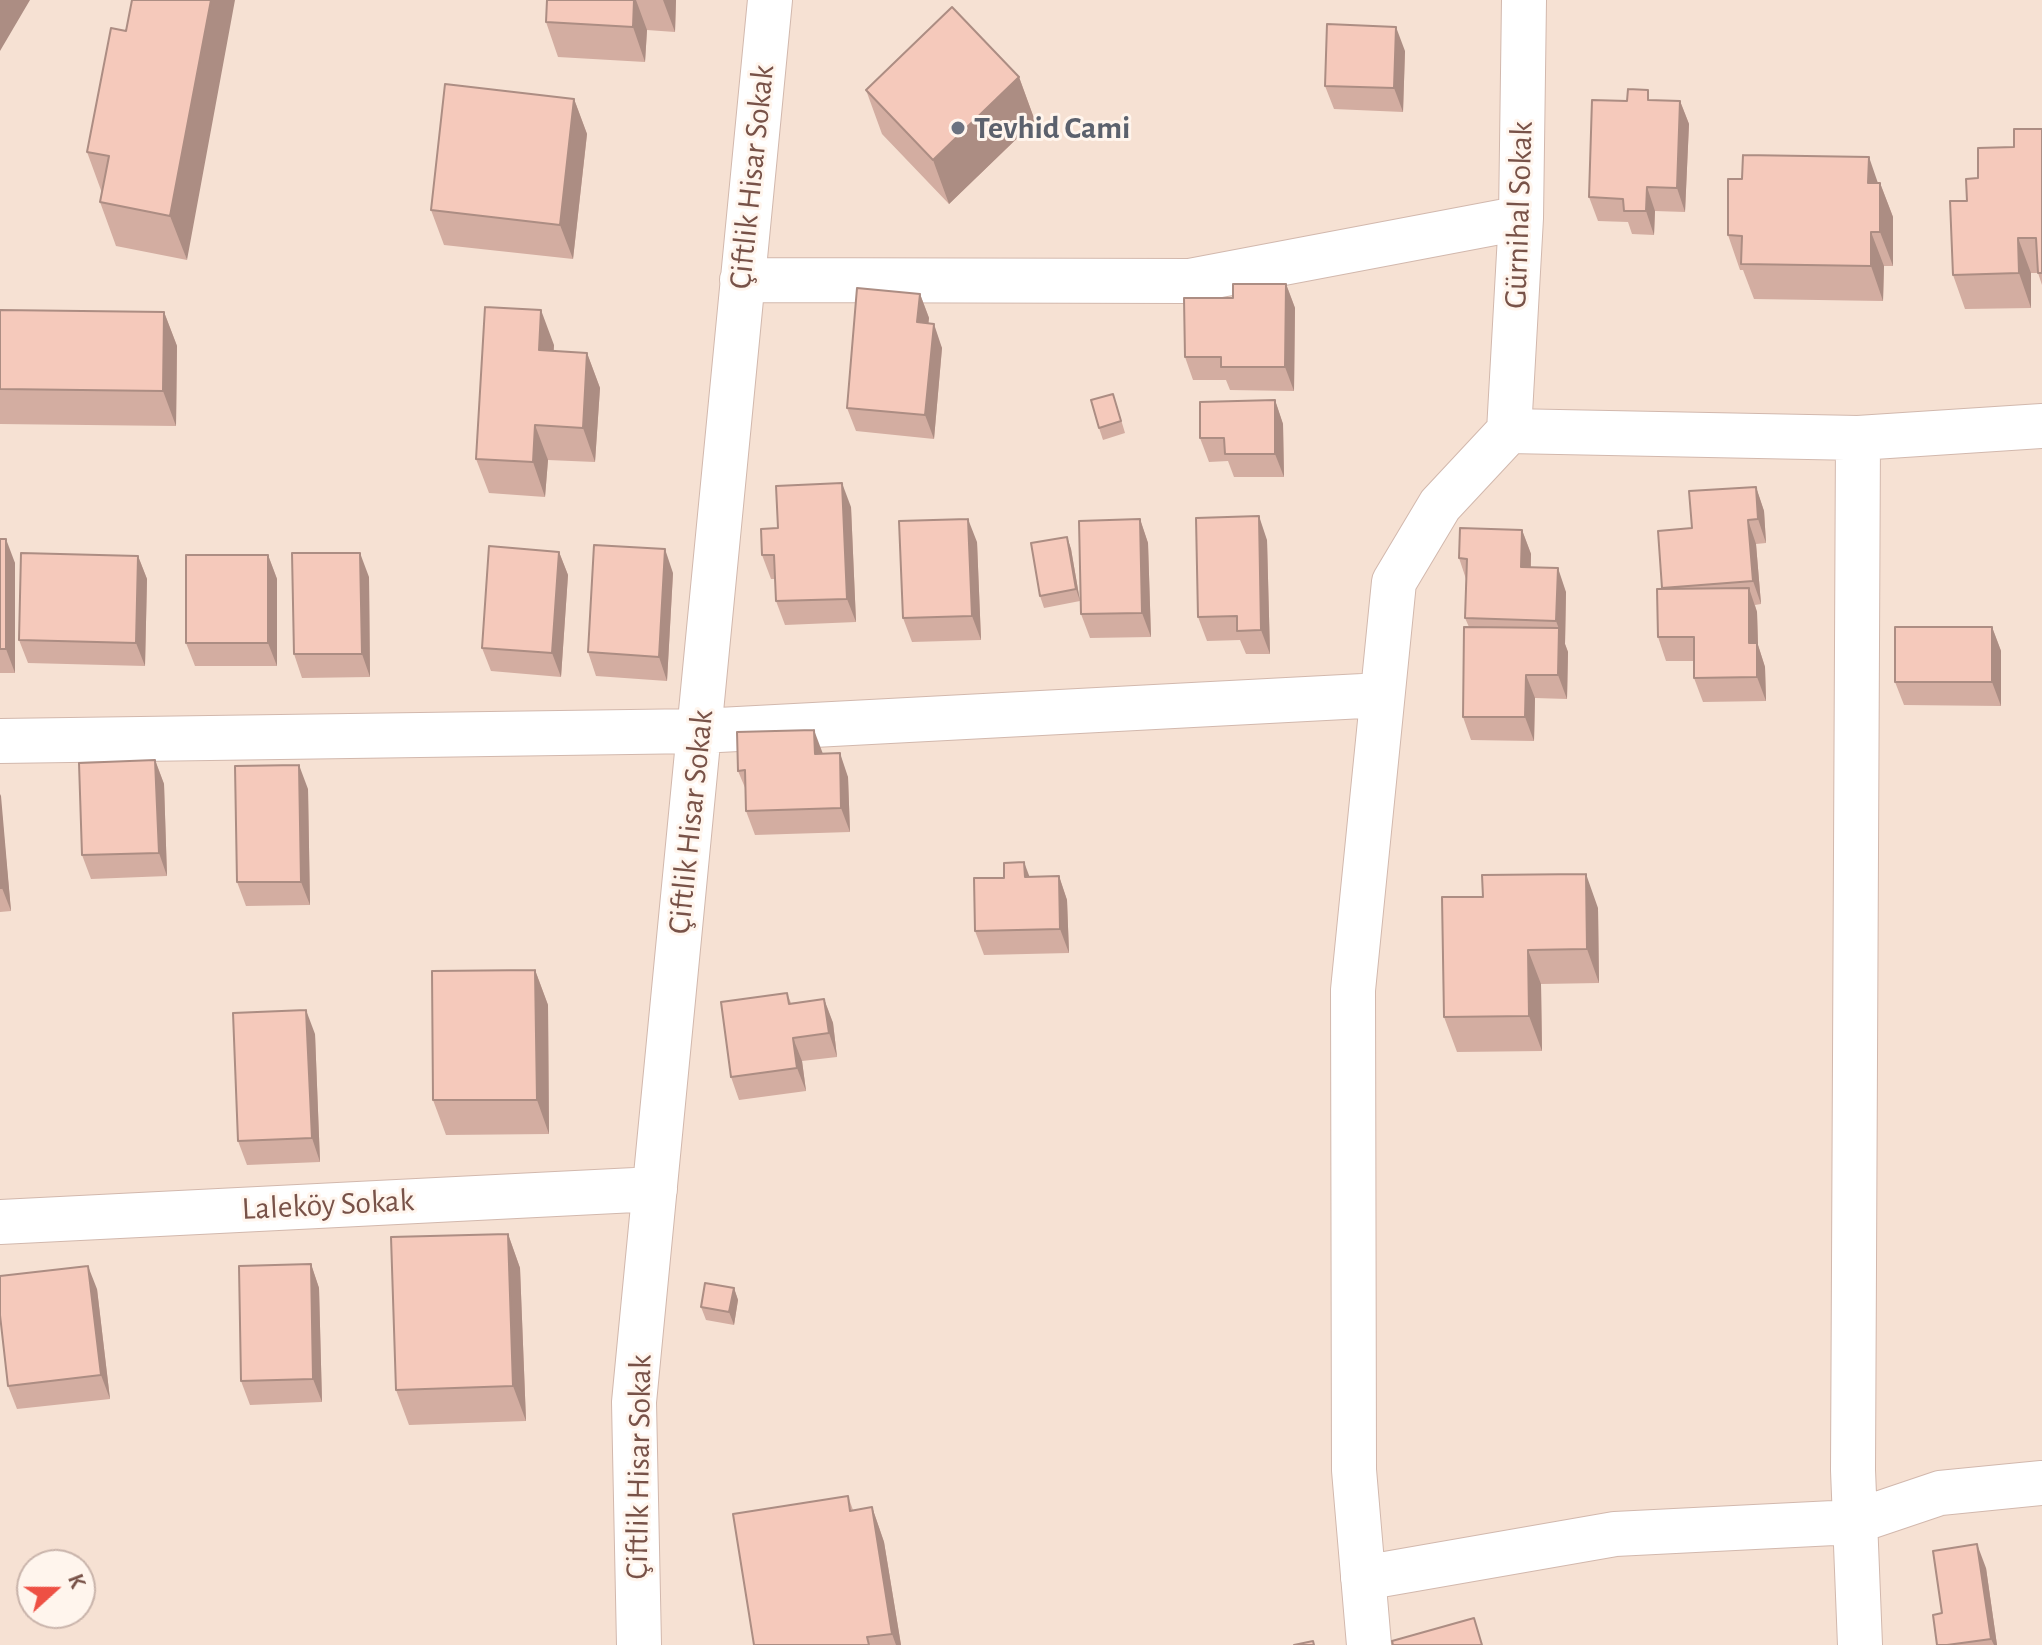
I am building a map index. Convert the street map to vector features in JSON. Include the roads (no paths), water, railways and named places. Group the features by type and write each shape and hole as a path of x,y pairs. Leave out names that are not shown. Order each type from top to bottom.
{"street":[{"name":"Çiftlik Hisar Sokak","path":"639,1645 634,1402 770,0"},
{"name":"Gürnihal Sokak","path":"1509,431 1521,218 1524,0"},
{"path":"742,280 1189,281 1521,218"},
{"path":"1369,1645 1354,1470 1353,990 1394,582 1440,505 1509,431 1858,438 2042,426"},
{"path":"1858,438 1853,1454 1860,1645"},
{"path":"0,741 700,731 1382,695"},
{"name":"Laleköy Sokak","path":"0,1222 655,1189"},
{"path":"1363,1578 1615,1534 1854,1522 1940,1493 2042,1483"}],"place":[{"name":"Tevhid Cami","path":"958,128"}]}
